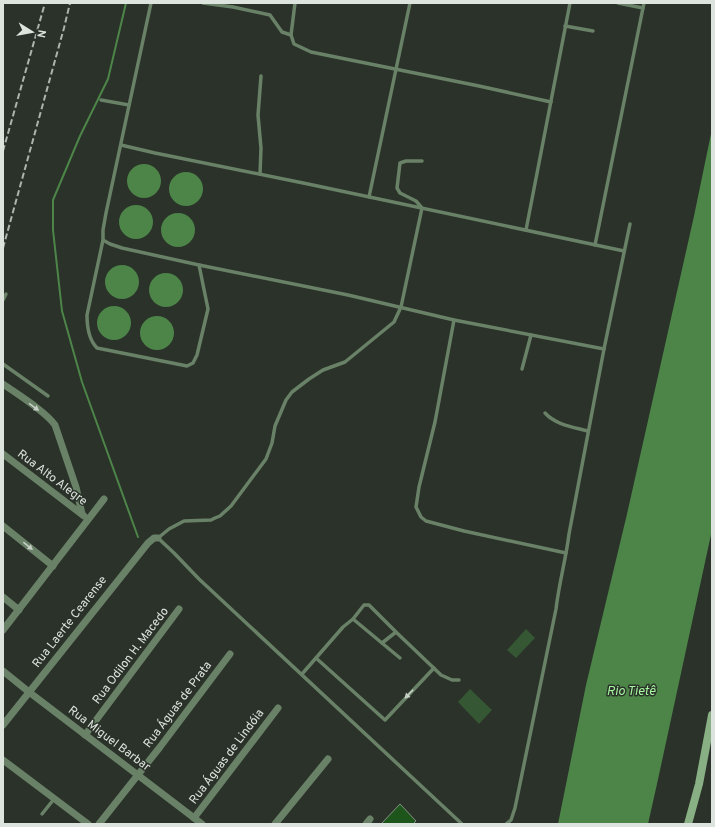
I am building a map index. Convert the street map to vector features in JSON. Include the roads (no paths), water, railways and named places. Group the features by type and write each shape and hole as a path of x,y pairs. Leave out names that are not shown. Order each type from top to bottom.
{"main road":[{"path":"688,824 709,741 712,715"}],"street":[{"path":"3,384 44,414 55,425 76,487 82,514"},
{"name":"Rua Alto Alegre","path":"3,454 88,518"},
{"path":"3,630 104,499"},
{"path":"3,526 53,566"},
{"name":"Rua Laerte Cearense","path":"3,725 148,543 154,538 158,538"},
{"path":"3,597 19,610"},
{"name":"Rua Odilon H. Macedo","path":"85,735 179,609"},
{"name":"Rua Águas de Prata","path":"98,824 138,775 230,654"},
{"name":"Rua Miguel Barbar","path":"3,671 202,824"},
{"name":"Rua Águas de Lindóia","path":"194,818 278,708"},
{"path":"275,824 328,759"},
{"path":"3,760 88,824"}],"lane":[{"path":"151,3 106,213 103,240 87,315 87,324 93,344 97,348 186,366 193,362 198,355 208,309 199,265"},
{"path":"203,3 233,7 270,15 282,32 291,35"},
{"path":"295,3 291,35 294,44 311,52 550,102"},
{"path":"369,197 410,3"},
{"path":"526,230 570,3"},
{"path":"618,3 643,8"},
{"path":"595,245 644,3"},
{"path":"565,26 593,31"},
{"path":"260,174 261,148 258,115 261,76"},
{"path":"101,100 130,105"},
{"path":"121,145 624,251"},
{"path":"422,161 406,161 400,163 396,188 400,193 416,201 422,208"},
{"path":"422,208 401,307 394,322 345,362 323,370 292,392 286,400 275,426 272,443 266,459 231,506 220,516 211,520 184,521 169,528 158,538 462,824"},
{"path":"506,824 511,820 515,808 556,609 558,590 588,431 630,224"},
{"path":"103,240 122,248 199,265 401,307 454,320 604,349"},
{"path":"3,300 6,294"},
{"path":"454,320 435,422 419,487 416,507 420,517 426,521 464,531 566,553"},
{"path":"522,369 530,335"},
{"path":"3,364 48,396"},
{"path":"545,413 551,419 559,423 588,431"},
{"path":"302,674 364,605 370,605 441,675 452,680 460,680"},
{"path":"353,619 400,658"},
{"path":"382,643 396,632"},
{"path":"316,658 385,720 434,668"},
{"path":"42,814 54,798"}],"water":[{"name":"Rio Tietê","path":"712,129 712,530 657,784 648,824 558,824 586,685 627,514"},
{"path":"141,164 147,164 151,165 158,171 161,181 160,188 154,195 147,198 141,198 137,197 130,191 127,184 127,178 128,174 134,167"},
{"path":"183,172 189,172 193,173 200,179 203,189 202,196 196,203 189,206 183,206 179,205 172,199 169,192 169,186 170,182 176,175"},
{"path":"133,205 139,205 143,206 150,212 153,222 152,229 146,236 139,239 133,239 129,238 122,232 119,225 119,219 120,215 126,208"},
{"path":"175,213 181,213 185,214 192,220 195,230 194,237 188,244 181,247 175,247 171,246 164,240 161,233 161,227 162,223 168,216"},
{"path":"119,265 125,265 129,266 136,272 139,282 138,289 132,296 125,299 119,299 115,298 108,292 105,285 105,279 106,275 112,268"},
{"path":"163,273 169,273 173,274 180,280 183,290 182,297 176,304 169,307 163,307 159,306 152,300 149,293 149,287 150,283 156,276"},
{"path":"111,306 117,306 121,307 128,313 131,323 130,330 124,337 117,340 111,340 107,339 100,333 97,326 97,320 98,316 104,309"},
{"path":"154,316 160,316 164,317 171,323 174,333 173,340 167,347 160,350 154,350 150,349 143,343 140,336 140,330 141,326 147,319"}],"waterway":[{"path":"126,3 108,79 80,136 53,200 53,230 62,311 82,382 138,537"}],"railway":[{"path":"3,151 45,3"},
{"path":"3,248 70,3"}]}
